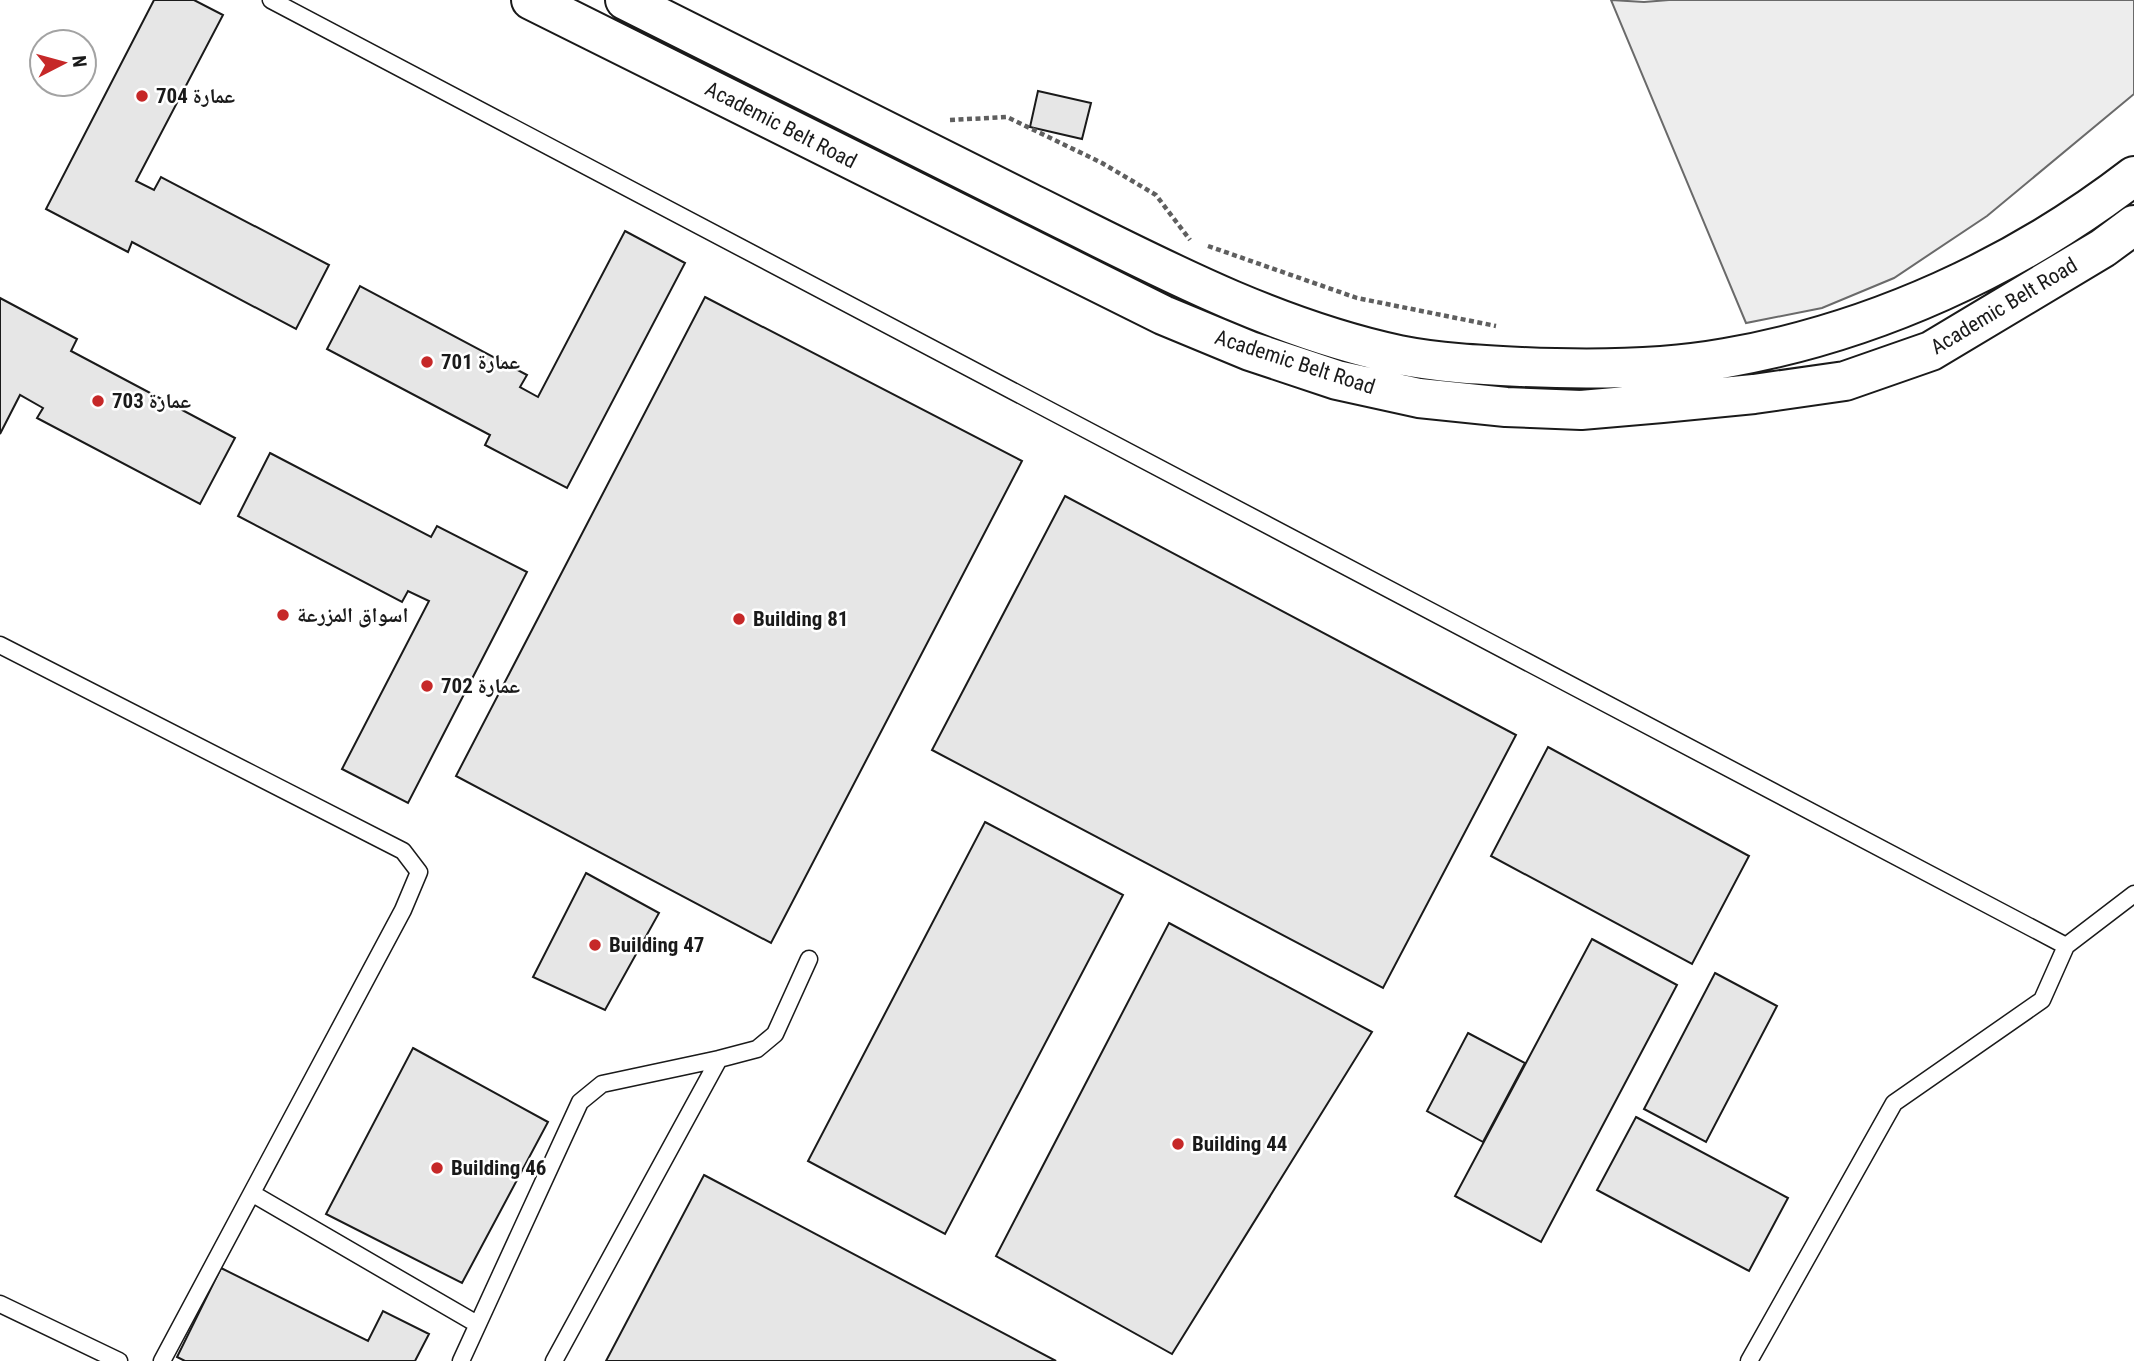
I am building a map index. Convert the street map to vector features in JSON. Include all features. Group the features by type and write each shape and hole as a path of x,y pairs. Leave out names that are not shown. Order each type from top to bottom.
{"street":[{"name":"Academic Belt Road","path":"531,0 1163,315 1250,351 1337,380 1419,398 1506,407 1581,410 1754,394 1845,381 1931,351 2103,248 2134,225"},
{"name":"Academic Belt Road","path":"625,0 1172,273 1275,316 1348,341 1401,355 1476,365 1566,369 1641,368 1725,358 1800,341 1890,313 1955,285 2020,252 2101,201 2134,176"}],"lane":[{"path":"271,0 2066,946"},
{"path":"0,645 403,851 419,872 403,911 162,1361"},
{"path":"1749,1361 1894,1103 2042,1000 2066,946 2134,894"},
{"path":"461,1361 580,1102 602,1084 757,1049 775,1034 810,959"},
{"path":"554,1361 719,1059"},
{"path":"253,1194 477,1324"},
{"path":"0,1304 119,1361"}],"path":[{"path":"948,120 1007,117 1102,163 1156,195 1189,239 1357,298 1503,327"}],"shaded area":[{"path":"1611,0 2134,0 2134,94 1987,216 1894,278 1822,308 1746,323"}],"building":[{"name":"عمارة 704","path":"154,0 194,0 223,15 136,181 154,190 161,177 329,265 296,329 132,242 128,252 46,209"},
{"path":"1038,91 1091,103 1082,139 1030,127"},
{"name":"عمارة 701","path":"625,231 685,263 567,488 485,445 490,435 327,349 360,286 527,375 520,387 538,397"},
{"name":"Building 81","path":"705,297 1022,461 771,943 456,776"},
{"name":"عمارة 703","path":"0,298 77,339 71,351 235,438 200,504 37,418 43,408 20,395 0,434"},
{"name":"عمارة 702","path":"270,453 431,537 437,526 527,572 408,803 342,769 429,601 408,591 402,602 238,516"},
{"path":"1065,496 1516,735 1383,988 932,750"},
{"path":"1548,747 1749,856 1692,964 1491,856"},
{"path":"985,822 1123,895 945,1234 808,1161"},
{"name":"Building 47","path":"586,873 659,913 605,1010 533,977"},
{"name":"Building 44","path":"1169,923 1372,1032 1172,1354 996,1256"},
{"path":"1592,939 1677,985 1541,1242 1455,1196"},
{"path":"1715,973 1777,1006 1706,1142 1644,1109"},
{"path":"1468,1033 1525,1063 1483,1142 1427,1111"},
{"name":"Building 46","path":"413,1048 548,1122 462,1283 326,1214"},
{"path":"1636,1117 1788,1198 1749,1271 1597,1190"},
{"path":"704,1175 1056,1361 606,1361"},
{"path":"221,1268 368,1341 383,1311 429,1334 415,1361 185,1361 177,1357"}],"place":[{"name":"عمارة 704","path":"142,96"},
{"name":"عمارة 701","path":"427,362"},
{"name":"عمارة 703","path":"98,401"},
{"name":"اسواق المزرعة","path":"283,615"},
{"name":"Building 81","path":"739,619"},
{"name":"عمارة 702","path":"427,686"},
{"name":"Building 47","path":"595,945"},
{"name":"Building 44","path":"1178,1144"},
{"name":"Building 46","path":"437,1168"}]}
